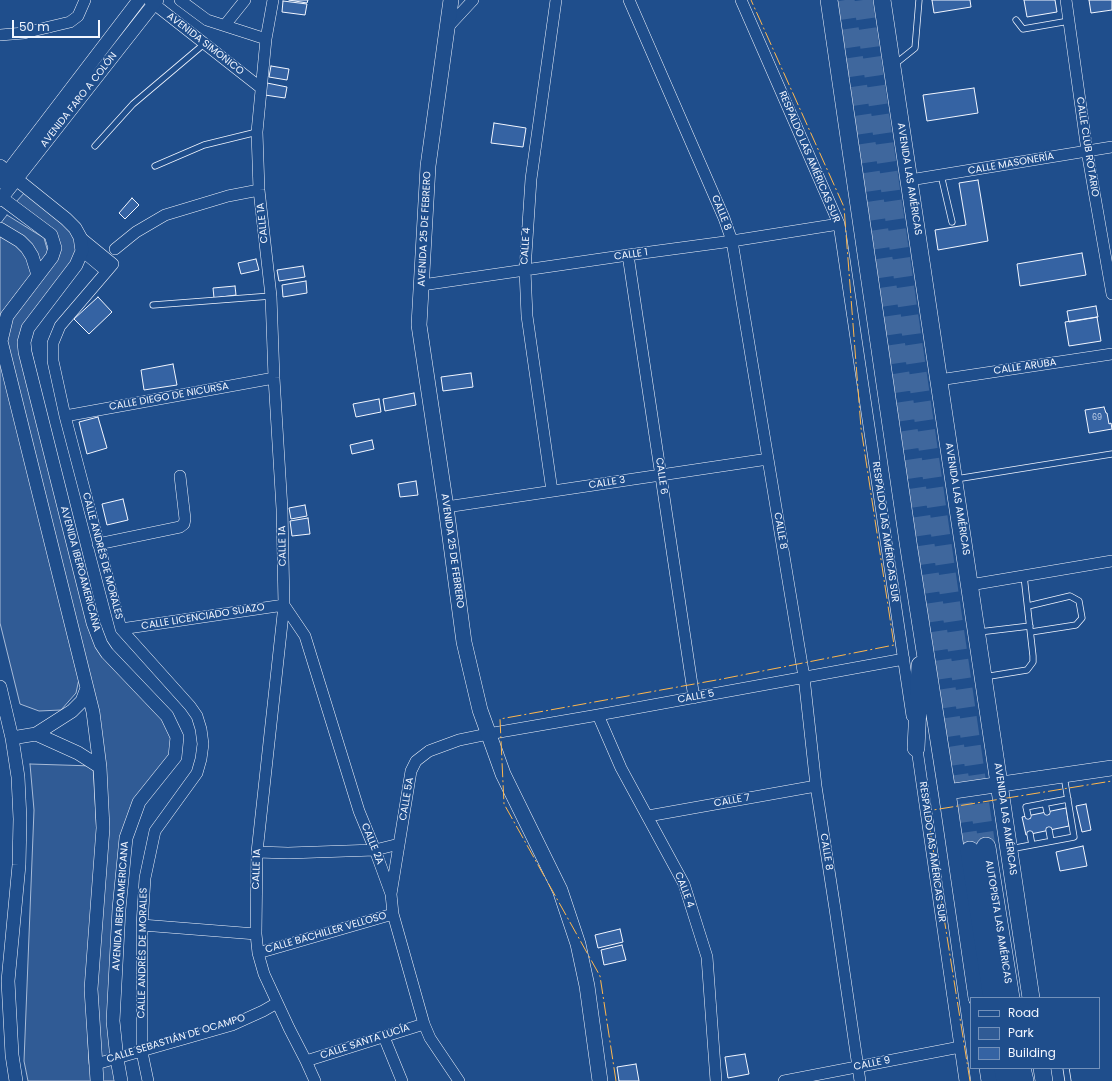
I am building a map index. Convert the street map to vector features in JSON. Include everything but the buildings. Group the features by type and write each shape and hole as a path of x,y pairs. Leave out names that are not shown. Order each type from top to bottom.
{"highway":[{"name":"AUTOPISTA LAS AMÉRICAS","path":"993,997 978,849 1010,997"},
{"path":"1004,1069 1006,1081"},
{"path":"1021,1069 1024,1081"}],"main road":[{"name":"AVENIDA 25 DE FEBRERO","path":"451,0 428,166 419,325 464,642 480,710 503,774 560,890 578,944 587,986 600,1081"},
{"path":"829,0 909,549 977,997"},
{"name":"AVENIDA LAS AMÉRICAS","path":"882,0 1031,997"},
{"path":"909,549 920,660 916,748"},
{"path":"947,792 1112,768"},
{"path":"988,1069 990,1081"},
{"path":"1042,1069 1044,1081"}],"street":[{"path":"0,35 24,33 70,22 78,16 85,0"},
{"name":"AVENIDA FARO A COLÓN","path":"0,199 6,175 140,0"},
{"name":"AVENIDA SIMONICO","path":"180,0 207,20 266,39"},
{"path":"225,25 245,0"},
{"name":"CALLE 1A","path":"273,0 266,39 260,88 257,132 259,190 271,296 274,378 282,509 284,605 257,852 256,934 258,953 264,974 315,1081"},
{"path":"448,26 473,0"},
{"name":"CALLE 4","path":"552,492 527,316 524,270 530,179 556,0"},
{"name":"CALLE 8","path":"629,0 724,218 732,241 804,677 816,786 860,1081"},
{"name":"RESPALDO LAS AMÉRICAS SUR","path":"741,0 839,224 965,1081"},
{"name":"CALLE CLUB ROTARIO","path":"1066,0 1087,150 1112,294"},
{"name":"AVENIDA FARO A COLÓN","path":"6,175 153,1"},
{"name":"AVENIDA SIMONICO","path":"153,1 260,88"},
{"name":"CALLE MASONERÍA","path":"910,180 1112,147"},
{"path":"6,175 66,219 75,228 80,237 109,268"},
{"path":"116,249 136,232 165,215 228,196 259,190"},
{"name":"AVENIDA IBEROAMERICANA","path":"0,199 50,235 55,248 52,257 7,316 1,341 93,712 100,768 103,828 91,989 98,1081"},
{"name":"CALLE 1","path":"422,285 732,241 839,224"},
{"path":"0,229 20,241 27,248 32,256 38,275"},
{"path":"80,237 82,251 109,268"},
{"name":"AVENIDA IBEROAMERICANA","path":"82,251 76,265 28,328 24,342 25,352 93,623 101,644 107,653 167,716 177,736 175,757 139,802 126,838 119,909 113,1021 121,1081"},
{"name":"CALLE 6","path":"628,255 694,698"},
{"name":"CALLE ANDRÉS DE MORALES","path":"109,268 60,326 53,343 53,361 65,416 121,630 190,706 197,716 203,744 197,772 155,831 145,878 142,925 142,1052 148,1081"},
{"name":"CALLE ARUBA","path":"938,380 1112,354"},
{"name":"CALLE DIEGO DE NICURSA","path":"65,416 274,378"},
{"name":"CALLE 3","path":"446,507 768,459"},
{"path":"98,544 180,527 184,524 185,519 180,476"},
{"path":"970,585 1112,561"},
{"name":"CALLE LICENCIADO SUAZO","path":"121,630 284,605"},
{"name":"CALLE 2A","path":"284,605 305,636 359,811 391,894 394,914 424,1024 430,1038 459,1081"},
{"name":"CALLE 5","path":"488,734 904,659"},
{"path":"0,687 12,738 18,777 20,820 19,865 4,981 16,1081"},
{"path":"12,738 36,734 72,711 82,701 87,688"},
{"name":"CALLE 4","path":"598,715 622,768 684,884 707,957 716,1081"},
{"path":"36,734 78,753 100,768"},
{"name":"CALLE 5A","path":"391,894 411,771 416,761 429,751 459,740 488,734"},
{"name":"CALLE 7","path":"648,816 816,786"},
{"path":"257,852 288,853 375,850 399,844"},
{"name":"CALLE BACHILLER VELLOSO","path":"258,953 394,914"},
{"name":"CALLE BACHILLER VELLOSO","path":"142,925 256,934"},
{"name":"CALLE SEBASTIÁN DE OCAMPO","path":"96,1064 232,1025 277,1003"},
{"name":"CALLE SANTA LUCÍA","path":"306,1061 424,1024"},
{"path":"384,1037 402,1081"},
{"name":"CALLE 9","path":"784,1081 960,1047"}],"lane":[{"path":"892,66 915,48 919,0"},
{"path":"1016,20 1023,28 1069,20"},
{"path":"95,146 133,104 204,44"},
{"path":"155,166 204,145 257,132"},
{"path":"941,175 952,222"},
{"path":"154,305 271,296"},
{"path":"954,480 1112,454"},
{"path":"984,677 1027,670 1033,662 1024,576"},
{"path":"977,632 1076,626 1082,618 1079,600 1070,596 1028,606"},
{"path":"1009,849 1074,837 1064,775"},
{"path":"1028,816 1026,807 1068,800"},
{"path":"1046,804 1047,812"},
{"path":"1049,830 1051,841"},
{"path":"1030,834 1032,845"},
{"path":"1066,1069 1068,1081"}],"green space":[{"path":"26,191 72,229 79,251 26,328 99,647 165,718 175,737 172,757 122,842 118,1081 100,1081 95,980 103,766 5,337 10,318 59,247 15,203"},
{"path":"7,215 44,238 48,252 0,328 0,224"},
{"path":"0,357 79,679 76,693 61,710 39,711 20,704 0,623"},
{"path":"30,764 93,766 97,834 86,990 89,1063 93,1081 28,1081 24,1061 34,810"}],"tunnel":[{"path":"845,0 970,851"},
{"path":"863,0 986,847"}],"power":[{"path":"616,1081 600,976 504,804 500,719 722,679 894,645 861,428 844,207 751,0"},
{"path":"970,1081 927,811 1112,781"}]}
